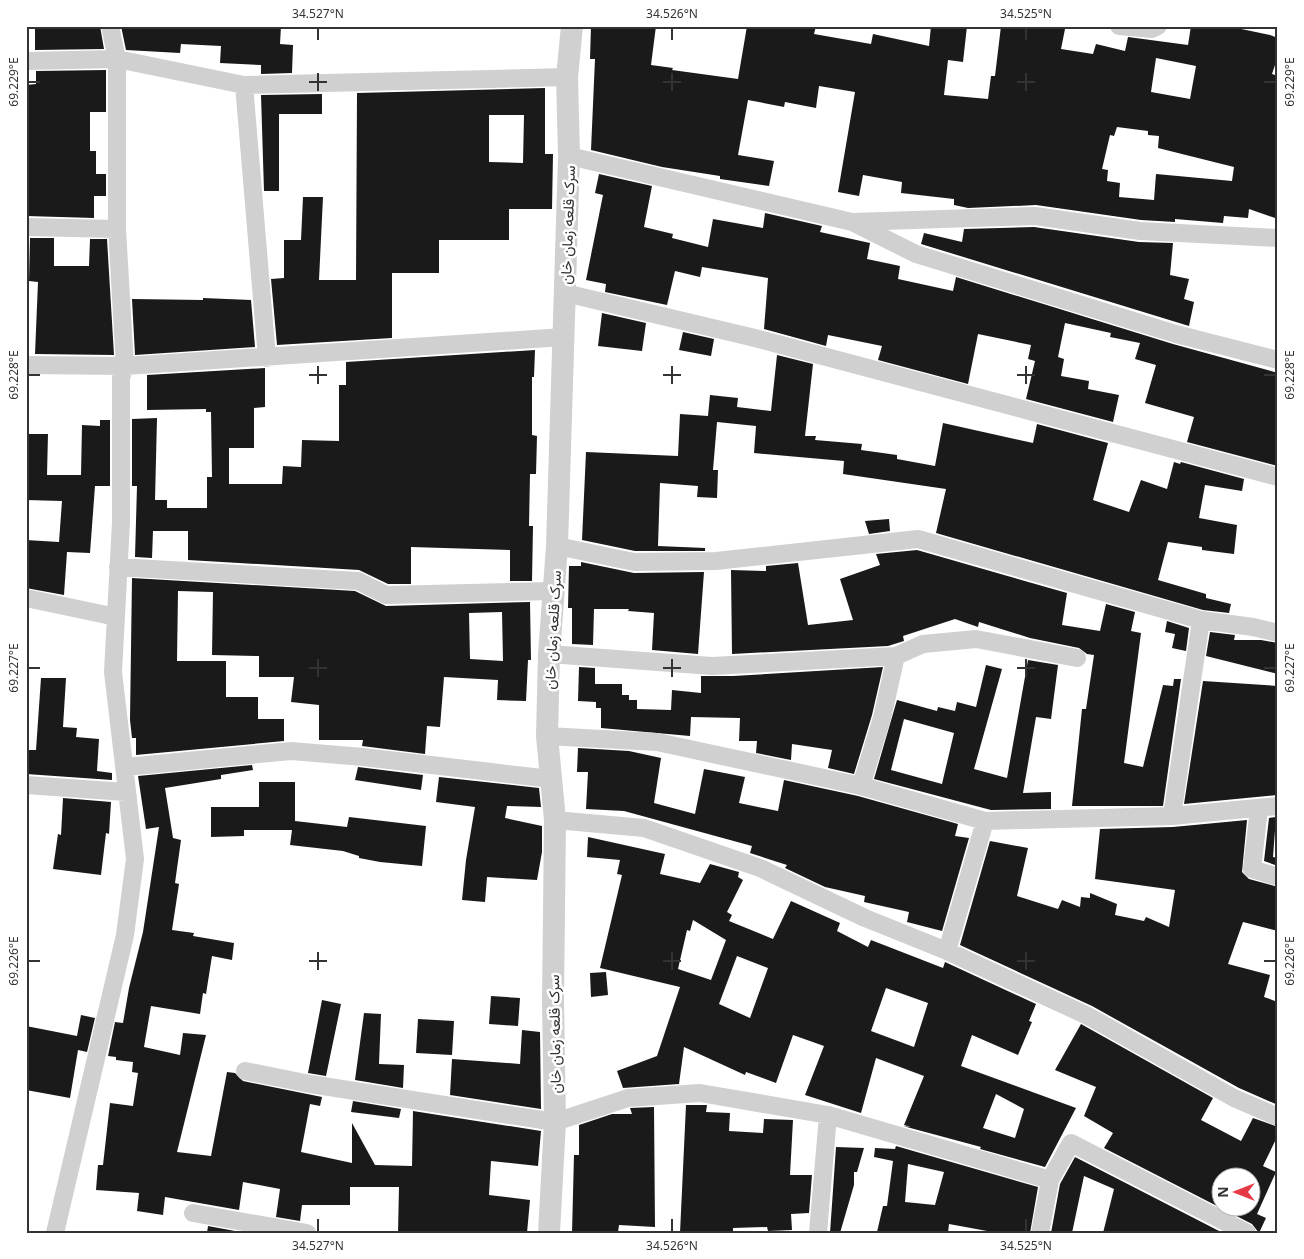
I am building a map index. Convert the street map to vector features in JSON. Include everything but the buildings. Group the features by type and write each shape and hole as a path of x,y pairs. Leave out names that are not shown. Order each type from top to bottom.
{"street":[{"path":"55,1233 125,935 135,860 113,672 121,522 121,378 125,366 117,229 117,59 110,26"},
{"name":"سرک قلعه زمان خان","path":"549,1233 555,1122 553,1001 555,820 547,736 549,654 557,546 569,156 567,77 572,26"},
{"path":"1119,26 1152,29 1158,26"},
{"path":"26,61 117,59 244,85 567,77"},
{"path":"244,85 267,358"},
{"path":"569,156 852,222 916,254 1176,334 1278,360"},
{"path":"852,222 1035,216 1140,231 1278,238"},
{"path":"26,227 117,229"},
{"path":"565,293 755,338 1278,477"},
{"path":"26,365 125,366 267,358 564,336"},
{"path":"557,546 634,562 716,561 918,539 1201,620 1253,627 1278,633"},
{"path":"118,567 358,582 386,595 553,591"},
{"path":"26,598 116,617"},
{"path":"1172,816 1201,620"},
{"path":"549,654 712,666 896,656 923,644 976,639 1077,658"},
{"path":"861,786 882,718 896,656"},
{"path":"547,736 657,742 861,786 985,821 1172,816 1278,806"},
{"path":"125,767 291,751 363,757 551,779"},
{"path":"26,785 126,792"},
{"path":"1259,809 1252,869 1278,877"},
{"path":"555,820 644,828 760,868 865,918 947,951 1088,1016 1234,1098 1278,1117"},
{"path":"947,951 985,821"},
{"path":"245,1071 320,1086 555,1122 628,1098 700,1093 828,1115 1050,1180"},
{"path":"818,1233 828,1115"},
{"path":"1040,1233 1050,1180 1071,1143 1247,1233"},
{"path":"193,1213 297,1232"}]}
